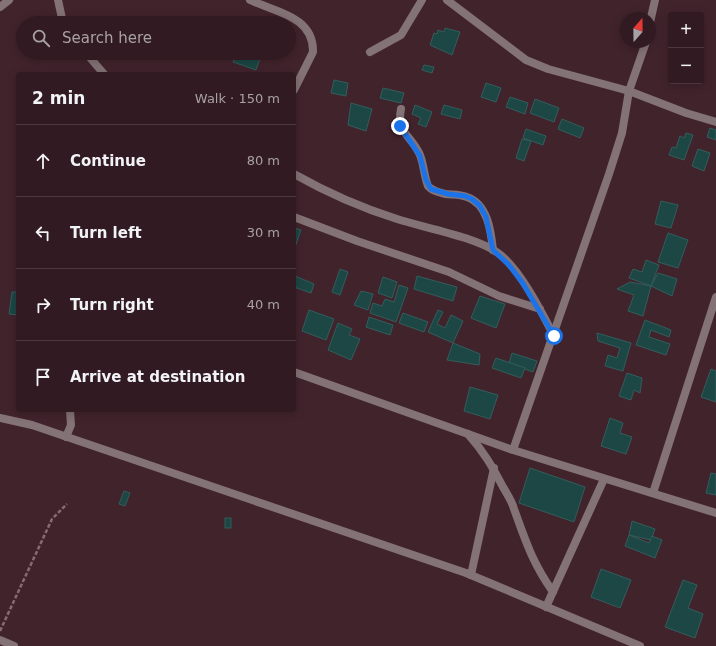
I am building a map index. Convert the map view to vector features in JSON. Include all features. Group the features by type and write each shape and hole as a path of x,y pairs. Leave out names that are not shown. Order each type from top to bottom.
{"street":[{"path":"0,7 10,0"},
{"path":"58,0 61,16"},
{"path":"250,0 290,16"},
{"path":"370,52 401,35 422,0"},
{"path":"447,0 526,60 548,69 629,91 686,113 716,122"},
{"path":"652,12 654,0"},
{"path":"296,21 306,28 313,46 313,52 296,86"},
{"path":"513,450 554,336 622,133 629,91 644,48"},
{"path":"92,60 102,72"},
{"path":"401,109 399,117 400,126 420,156 428,186 437,192 465,196 472,199 480,206 486,217 493,250"},
{"path":"296,175 332,193 396,219 477,243 493,250 509,265 540,309 554,336"},
{"path":"296,218 357,241 449,272 499,296 540,309"},
{"path":"653,493 714,311 716,297"},
{"path":"296,373 513,450 716,513"},
{"path":"66,437 71,425 70,412"},
{"path":"0,418 32,425 471,575 546,607 626,644 640,646"},
{"path":"468,433 484,452 494,468 514,508 528,549 540,574 553,592"},
{"path":"471,575 494,468"},
{"path":"546,607 604,479"},
{"path":"0,640 14,646"}],"path":[{"path":"0,632 52,519 67,504"}],"building":[{"path":"445,28 460,32 452,55 430,45 434,33 437,34 438,30 444,32"},
{"path":"234,60 260,60 256,70 233,62"},
{"path":"424,65 434,67 432,73 422,70"},
{"path":"334,80 348,83 346,96 331,93"},
{"path":"486,83 501,88 496,102 481,97"},
{"path":"383,88 404,93 401,103 380,98"},
{"path":"510,97 528,103 525,114 506,107"},
{"path":"535,99 559,108 554,122 530,113"},
{"path":"351,103 372,109 366,131 348,125"},
{"path":"415,105 432,112 426,127 418,124 421,118 412,114"},
{"path":"444,105 462,110 460,119 441,114"},
{"path":"562,119 584,128 580,138 558,129"},
{"path":"710,128 716,130 716,140 707,137"},
{"path":"526,129 546,136 543,145 523,138"},
{"path":"686,133 693,135 684,160 669,155 672,147 676,148 680,136 684,138"},
{"path":"522,139 531,141 524,161 516,158"},
{"path":"698,149 710,153 704,171 692,166"},
{"path":"661,201 678,205 671,228 655,224"},
{"path":"296,229 301,230 296,244"},
{"path":"668,233 688,240 678,268 658,262"},
{"path":"646,260 659,265 651,286 629,278 633,269 642,272"},
{"path":"340,269 348,272 340,295 332,292"},
{"path":"658,273 677,279 672,296 651,286"},
{"path":"296,276 314,284 311,293 296,288"},
{"path":"417,276 457,287 453,301 414,289"},
{"path":"383,277 397,282 392,298 378,293"},
{"path":"630,282 651,286 643,316 628,311 634,295 617,289"},
{"path":"399,285 408,288 396,322 370,313 373,303 382,306 385,299 394,302"},
{"path":"361,291 373,294 368,310 354,305"},
{"path":"12,292 16,292 16,315 9,314"},
{"path":"480,296 505,304 496,328 471,318"},
{"path":"309,310 334,319 326,340 302,331"},
{"path":"438,310 443,312 437,324 445,328 451,315 463,321 453,343 428,332"},
{"path":"403,313 428,322 424,332 399,323"},
{"path":"369,317 393,325 390,335 366,327"},
{"path":"645,320 671,330 669,337 651,330 649,337 670,344 666,355 636,345"},
{"path":"338,323 352,329 349,335 360,339 351,360 328,350"},
{"path":"597,333 631,343 623,371 605,366 608,355 617,358 620,348 598,341"},
{"path":"453,343 480,354 479,365 447,360"},
{"path":"512,353 537,361 533,372 509,363"},
{"path":"496,358 525,368 521,378 492,368"},
{"path":"711,369 716,371 716,402 701,397"},
{"path":"627,373 642,378 640,393 634,390 631,400 619,396"},
{"path":"470,387 498,395 490,419 464,411"},
{"path":"610,418 623,423 620,433 632,437 626,454 601,446"},
{"path":"530,468 585,487 574,522 519,503"},
{"path":"711,473 716,474 716,495 706,493"},
{"path":"124,491 130,493 125,506 119,504"},
{"path":"225,518 231,518 231,528 225,528"},
{"path":"632,521 655,529 651,540 629,535"},
{"path":"629,535 649,543 652,536 662,540 655,558 625,546"},
{"path":"601,569 631,580 620,608 591,597"},
{"path":"683,580 697,585 688,608 703,614 695,638 665,627"}],"route":[{"path":"400,126 405,135 417,149 428,186 431,189 437,192 465,196 472,199 480,206 486,217 491,234 493,250 509,265 522,282 537,304 554,336"}]}
